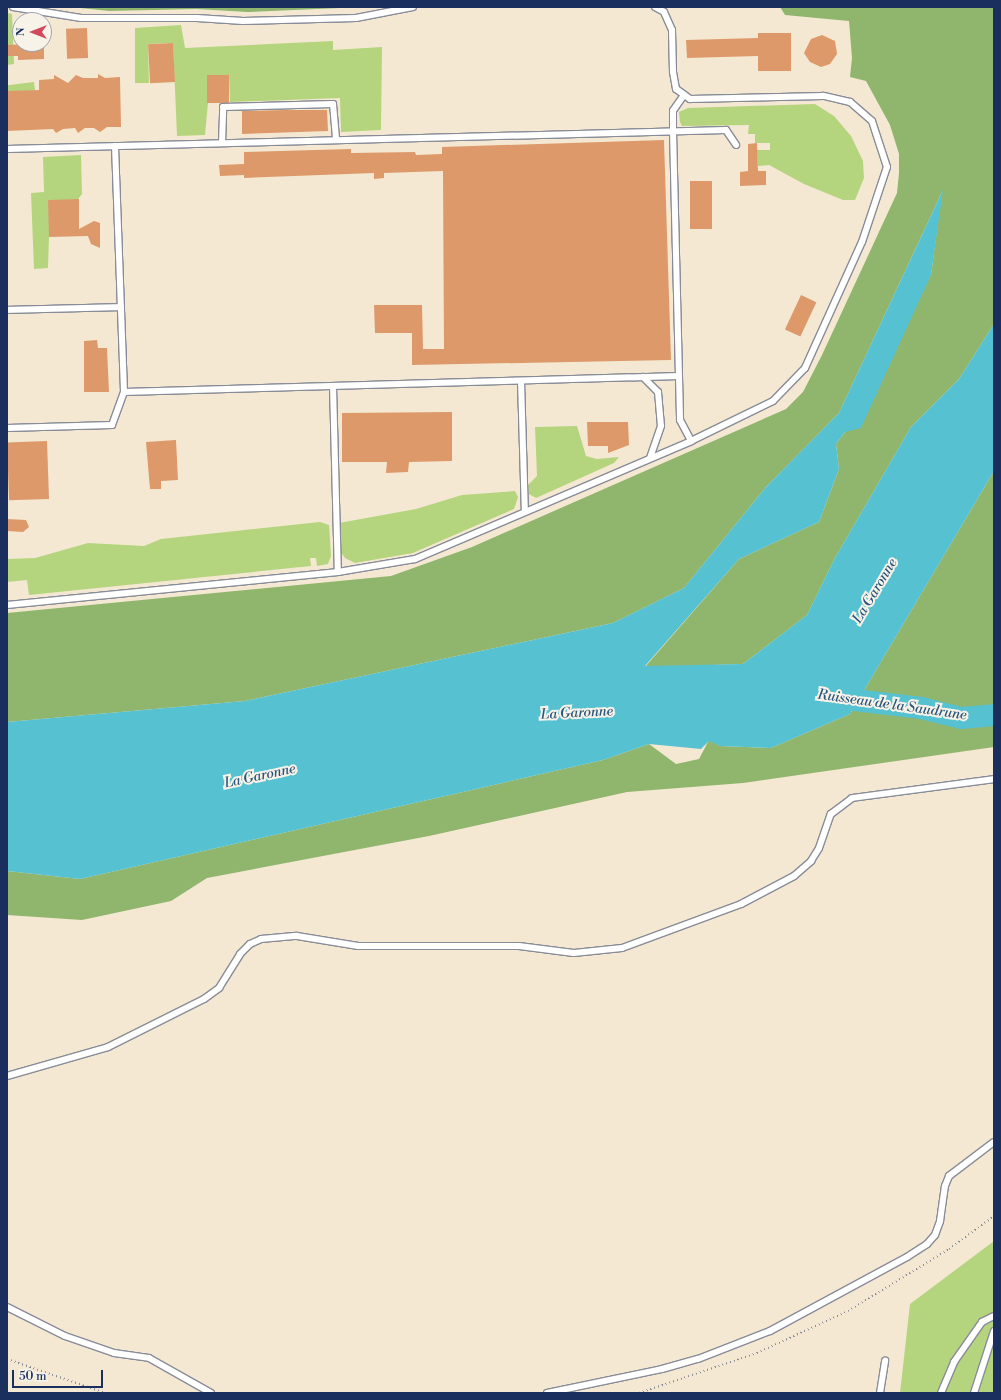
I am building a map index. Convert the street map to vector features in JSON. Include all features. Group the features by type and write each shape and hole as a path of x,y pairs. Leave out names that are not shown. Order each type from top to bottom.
{"lane":[{"path":"13,7 81,18 197,18 243,21 356,18 413,7"},
{"path":"7,605 338,572 415,559 691,441 773,402 805,368 862,242 887,167 872,121 850,102 823,96 690,99 684,95 676,89 675,84 672,30 664,12 655,7"},
{"path":"684,95 673,110 673,131 680,420 691,441"},
{"path":"222,143 223,107 333,104 336,140"},
{"path":"7,150 726,130 736,145"},
{"path":"7,428 112,425 124,392 115,146"},
{"path":"7,310 121,307"},
{"path":"124,392 679,376"},
{"path":"643,377 658,392 661,426 650,458"},
{"path":"521,380 525,512"},
{"path":"333,386 338,572"},
{"path":"7,1076 108,1047 204,999 219,988 240,954 250,944 261,939 297,936 358,946 519,946 574,953 622,948 741,904 794,876 815,854 831,814 852,798 994,779"},
{"path":"547,1393 662,1370 698,1359 770,1331 900,1261 927,1244 935,1235 940,1221 944,1186 949,1176 994,1142"},
{"path":"7,1307 65,1336 114,1353 149,1358 211,1393"},
{"path":"941,1393 958,1356 982,1322 994,1316"},
{"path":"974,1393 994,1331"},
{"path":"880,1393 885,1360"}],"path":[{"path":"639,1393 757,1353 848,1312 949,1249 994,1216"},
{"path":"7,1359 105,1393"}],"green space":[{"path":"71,7 363,7 248,12 196,9 109,11"},
{"path":"780,7 994,7 994,324 959,379 911,427 835,558 807,615 743,664 645,667 739,559 819,522 839,469 836,444 845,432 931,275 942,192 839,413 766,487 684,588 613,623 245,701 7,722 7,613 391,576 472,547 786,409 803,392 822,355 897,193 899,154 890,125 866,81 850,77 852,58 849,21 785,15"},
{"path":"7,13 12,14 12,52 14,52 14,64 7,65"},
{"path":"181,25 185,48 333,41 333,50 382,47 381,130 341,132 340,98 230,102 229,75 207,75 208,103 205,135 177,136 173,43 148,44 149,83 135,83 135,28"},
{"path":"34,82 35,90 8,93 7,85"},
{"path":"815,104 834,116 851,136 863,161 864,178 855,200 843,200 804,184 769,165 758,166 757,150 770,150 770,143 755,143 755,134 748,134 749,125 682,126 679,112 688,108"},
{"path":"81,155 82,194 49,237 48,268 34,269 31,193 44,192 43,157"},
{"path":"577,426 586,456 597,459 619,457 614,463 536,498 529,494 528,485 537,476 535,427"},
{"path":"994,471 994,747 743,783 627,792 429,836 207,878 171,901 82,920 7,915 7,871 80,879 603,760 649,744 676,764 699,759 709,740 720,746 771,748 850,714"},
{"path":"515,491 518,497 514,509 413,553 355,563 345,558 340,551 339,523 416,509 462,495"},
{"path":"320,522 329,525 331,556 328,564 317,566 316,558 310,558 311,566 29,595 27,580 7,582 7,559 35,558 88,543 144,546 161,539"},
{"path":"994,1241 994,1393 900,1393 910,1304"}],"water":[{"name":"La Garonne","path":"943,190 931,275 861,428 845,432 836,444 839,469 819,522 739,559 645,666 743,664 807,615 835,558 911,427 959,379 994,324 994,471 850,714 771,748 720,746 709,741 701,749 649,744 603,760 80,879 7,871 7,722 245,701 613,623 684,588 766,487 839,413"}],"building":[{"path":"87,28 88,58 67,59 66,29"},
{"path":"758,33 791,33 791,71 758,71 758,56 687,58 686,40 758,38"},
{"path":"822,35 835,41 837,54 830,64 821,67 810,62 804,53 811,39"},
{"path":"173,43 175,82 150,83 148,44"},
{"path":"7,45 12,45 12,52 44,52 44,59 18,60 18,56 7,56"},
{"path":"98,74 105,78 120,77 121,127 107,127 100,132 94,128 85,128 78,133 75,128 63,129 56,133 53,129 7,131 7,91 39,90 39,80 54,79 54,75 68,83 76,75 83,78 98,78"},
{"path":"207,75 229,75 229,103 207,103"},
{"path":"327,110 328,131 242,134 242,111"},
{"path":"664,140 671,360 412,365 412,333 375,333 374,305 422,305 423,349 444,349 443,171 384,173 384,178 374,179 374,173 244,178 244,175 220,176 219,165 244,164 244,152 351,149 351,153 415,152 416,155 442,154 442,147"},
{"path":"757,143 758,171 766,171 766,185 740,186 740,172 748,171 748,144"},
{"path":"690,181 712,181 712,229 690,229"},
{"path":"79,199 79,229 94,221 100,223 100,248 91,244 88,236 49,237 48,200"},
{"path":"801,295 816,302 800,337 785,329"},
{"path":"97,340 98,348 107,348 109,392 84,392 84,341"},
{"path":"452,412 452,461 409,462 408,472 386,473 387,462 342,462 342,413"},
{"path":"587,422 628,422 629,445 608,453 608,446 588,446"},
{"path":"176,440 178,480 161,481 161,489 150,489 146,442"},
{"path":"47,441 49,499 9,500 7,442"},
{"path":"7,519 26,520 29,527 23,532 7,531"}],"waterway":[{"name":"Ruisseau de la Saudrune","path":"829,697 921,708 961,718 994,715"}]}
